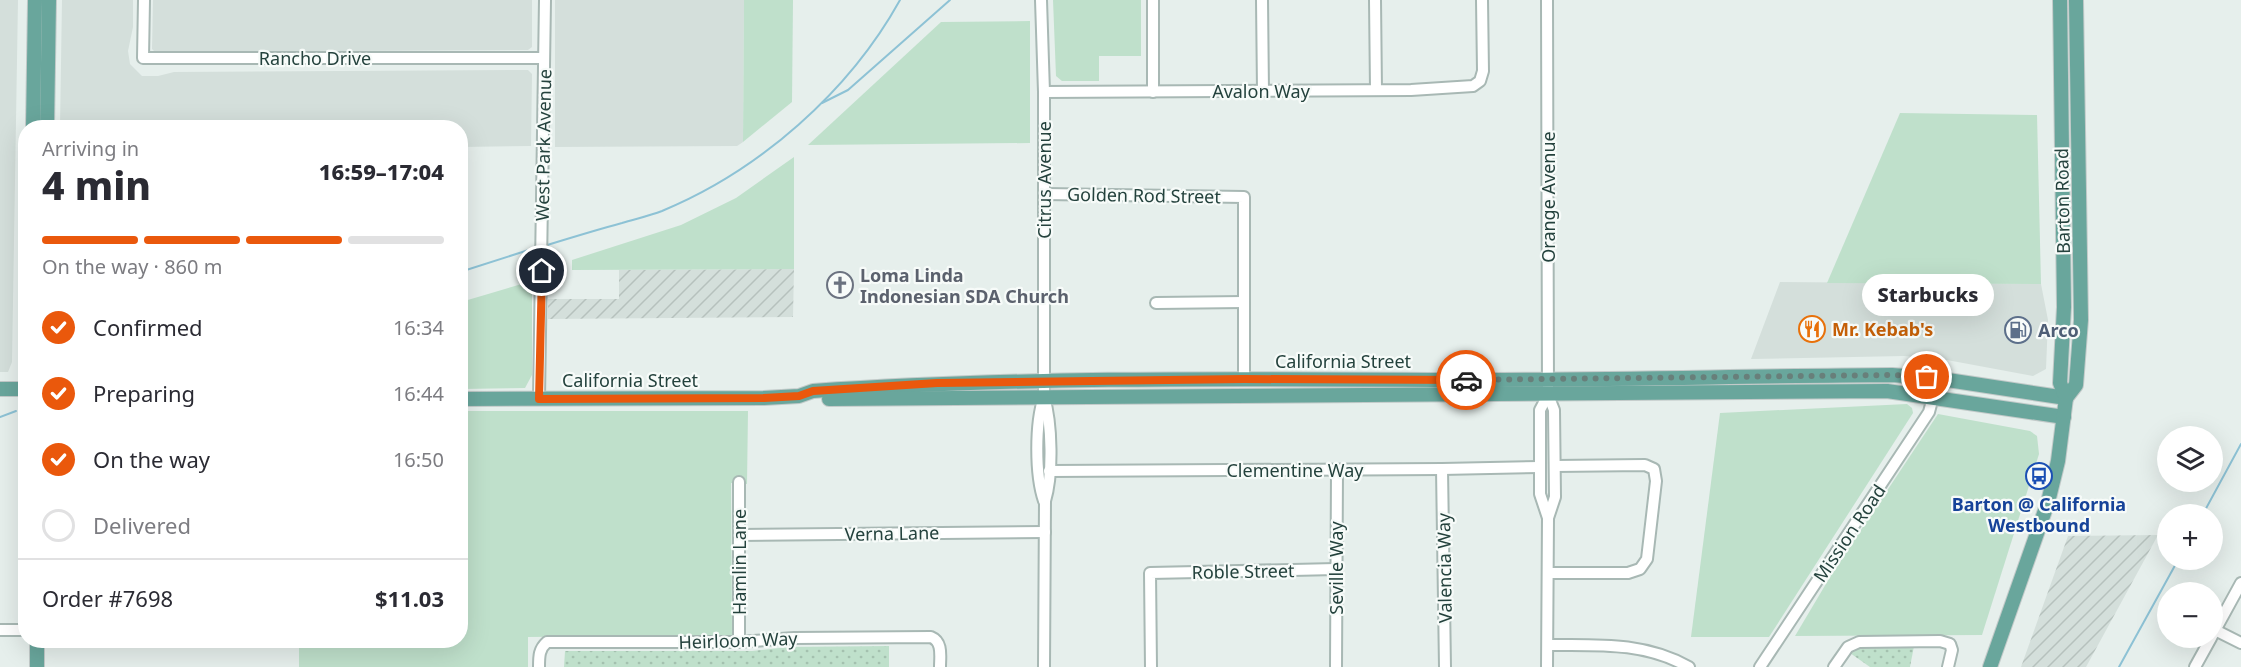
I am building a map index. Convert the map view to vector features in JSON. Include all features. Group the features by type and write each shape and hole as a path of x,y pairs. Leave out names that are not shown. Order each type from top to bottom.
{"main road":[{"path":"33,120 35,0"},
{"path":"46,120 49,0"},
{"name":"Barton Road","path":"1990,667 2048,502 2058,461 2066,398 2060,383 2064,307 2060,0"},
{"name":"Barton Road","path":"2066,398 2076,385 2081,320 2076,0"},
{"path":"35,16 40,23 41,32 41,73 47,79"},
{"path":"33,98 40,106 40,120"},
{"path":"1838,375 1838,392"},
{"name":"California Street","path":"799,396 813,391 937,383 1244,379 1548,380 1838,375 1913,376 2066,398"},
{"path":"0,389 18,389"},
{"name":"California Street","path":"468,399 1548,395 1887,391 2064,417"},
{"path":"36,648 36,667"}],"street":[{"name":"Rancho Drive","path":"144,0 143,58 544,58"},
{"name":"West Park Avenue","path":"539,399 545,0"},
{"name":"Citrus Avenue","path":"1041,0 1045,194 1044,397 1048,412 1049,471 1049,485 1045,501 1044,667"},
{"path":"1153,0 1153,92"},
{"path":"1262,0 1263,91"},
{"path":"1375,0 1376,90"},
{"name":"Avalon Way","path":"1044,92 1465,88 1477,84 1483,71 1482,0"},
{"name":"Orange Avenue","path":"1547,0 1548,395 1554,410 1555,466 1555,497 1548,519 1549,645 1547,667"},
{"name":"Golden Rod Street","path":"1045,194 1244,197 1244,302"},
{"path":"1156,303 1244,302 1244,379"},
{"name":"Orange Avenue","path":"1548,395 1540,410 1540,494 1548,519"},
{"name":"Citrus Avenue","path":"1044,397 1038,413 1038,484 1045,501"},
{"name":"Mission Road","path":"1760,667 1929,412 1933,397"},
{"path":"1548,573 1628,573 1640,569 1647,559 1656,482 1654,469 1645,465 1555,466"},
{"name":"Clementine Way","path":"1049,471 1540,467"},
{"name":"Valencia Way","path":"1442,469 1445,667"},
{"name":"Seville Way","path":"1336,667 1337,470"},
{"name":"Hamlin Lane","path":"739,482 739,642"},
{"name":"Verna Lane","path":"739,535 1045,532"},
{"name":"Roble Street","path":"1151,667 1150,573 1336,569"},
{"path":"2223,616 2241,583"},
{"path":"0,630 18,630"},
{"path":"2223,637 2241,643"},
{"name":"Heirloom Way","path":"539,667 542,647 547,642 559,641 739,642 794,638 936,638 940,644 940,667"},
{"path":"1834,667 1848,647 1859,642 1941,641 1950,644 1952,650 1948,667"},
{"path":"1549,645 1609,645 1643,648 1689,667"},
{"path":"2195,667 2205,648"}],"shaded area":[{"path":"0,0 18,0 12,362 8,372 0,372"},
{"path":"62,0 133,0 133,27 128,51 130,64 142,76 158,76 174,72 528,70 532,74 531,146 468,147 468,120 60,120"},
{"path":"153,0 532,0 532,47 528,50 155,52 152,49"},
{"path":"555,0 744,0 743,142 737,146 555,147"},
{"path":"794,269 793,317 548,319 548,299 619,299 619,270"},
{"path":"1780,282 2041,284 2048,320 2046,369 2033,376 1947,360 1904,356 1751,359"},
{"path":"2157,535 2086,667 2021,667 2068,536"}],"green space":[{"path":"744,0 793,0 792,102 743,142"},
{"path":"1053,0 1141,0 1141,56 1099,56 1099,81 1062,81 1056,76"},
{"path":"1030,21 1030,143 808,145 941,22"},
{"path":"1900,113 2037,115 2041,284 1827,283"},
{"path":"794,157 794,269 572,270 572,260 681,225 736,198"},
{"path":"532,281 532,375 525,388 468,389 468,300"},
{"path":"1907,404 1912,408 1913,413 1769,637 1691,637 1720,413"},
{"path":"468,411 748,411 747,484 731,483 732,635 528,637 528,667 299,667 299,648 468,648"},
{"path":"1938,414 2030,431 2037,436 2039,454 1982,635 1795,636 1833,572"},
{"path":"889,646 889,667 564,667 565,651 752,651 788,647"},
{"path":"1862,646 1914,646 1910,667 1870,667 1850,653"}],"waterway":[{"path":"544,246 662,211 733,174 766,151 828,97 879,34 900,0"},
{"path":"822,103 848,90 950,0"},
{"path":"468,269 538,247"},
{"path":"0,417 16,411"},
{"path":"2208,504 2241,444"},
{"path":"2119,667 2172,570"}],"way so far":[{"path":"1466,380 1892,375 1927,377"}],"place":[{"name":"Loma Linda Indonesian SDA Church","path":"840,285"},
{"name":"Mr. Kebab's","path":"1812,329"},
{"name":"Arco","path":"2018,330"},
{"name":"Starbucks","path":"1927,377"},
{"name":"Barton @ California Westbound","path":"2039,476"}],"route":[{"path":"542,271 539,399 764,398 799,396 813,391 937,383 1244,379 1466,380"}]}
